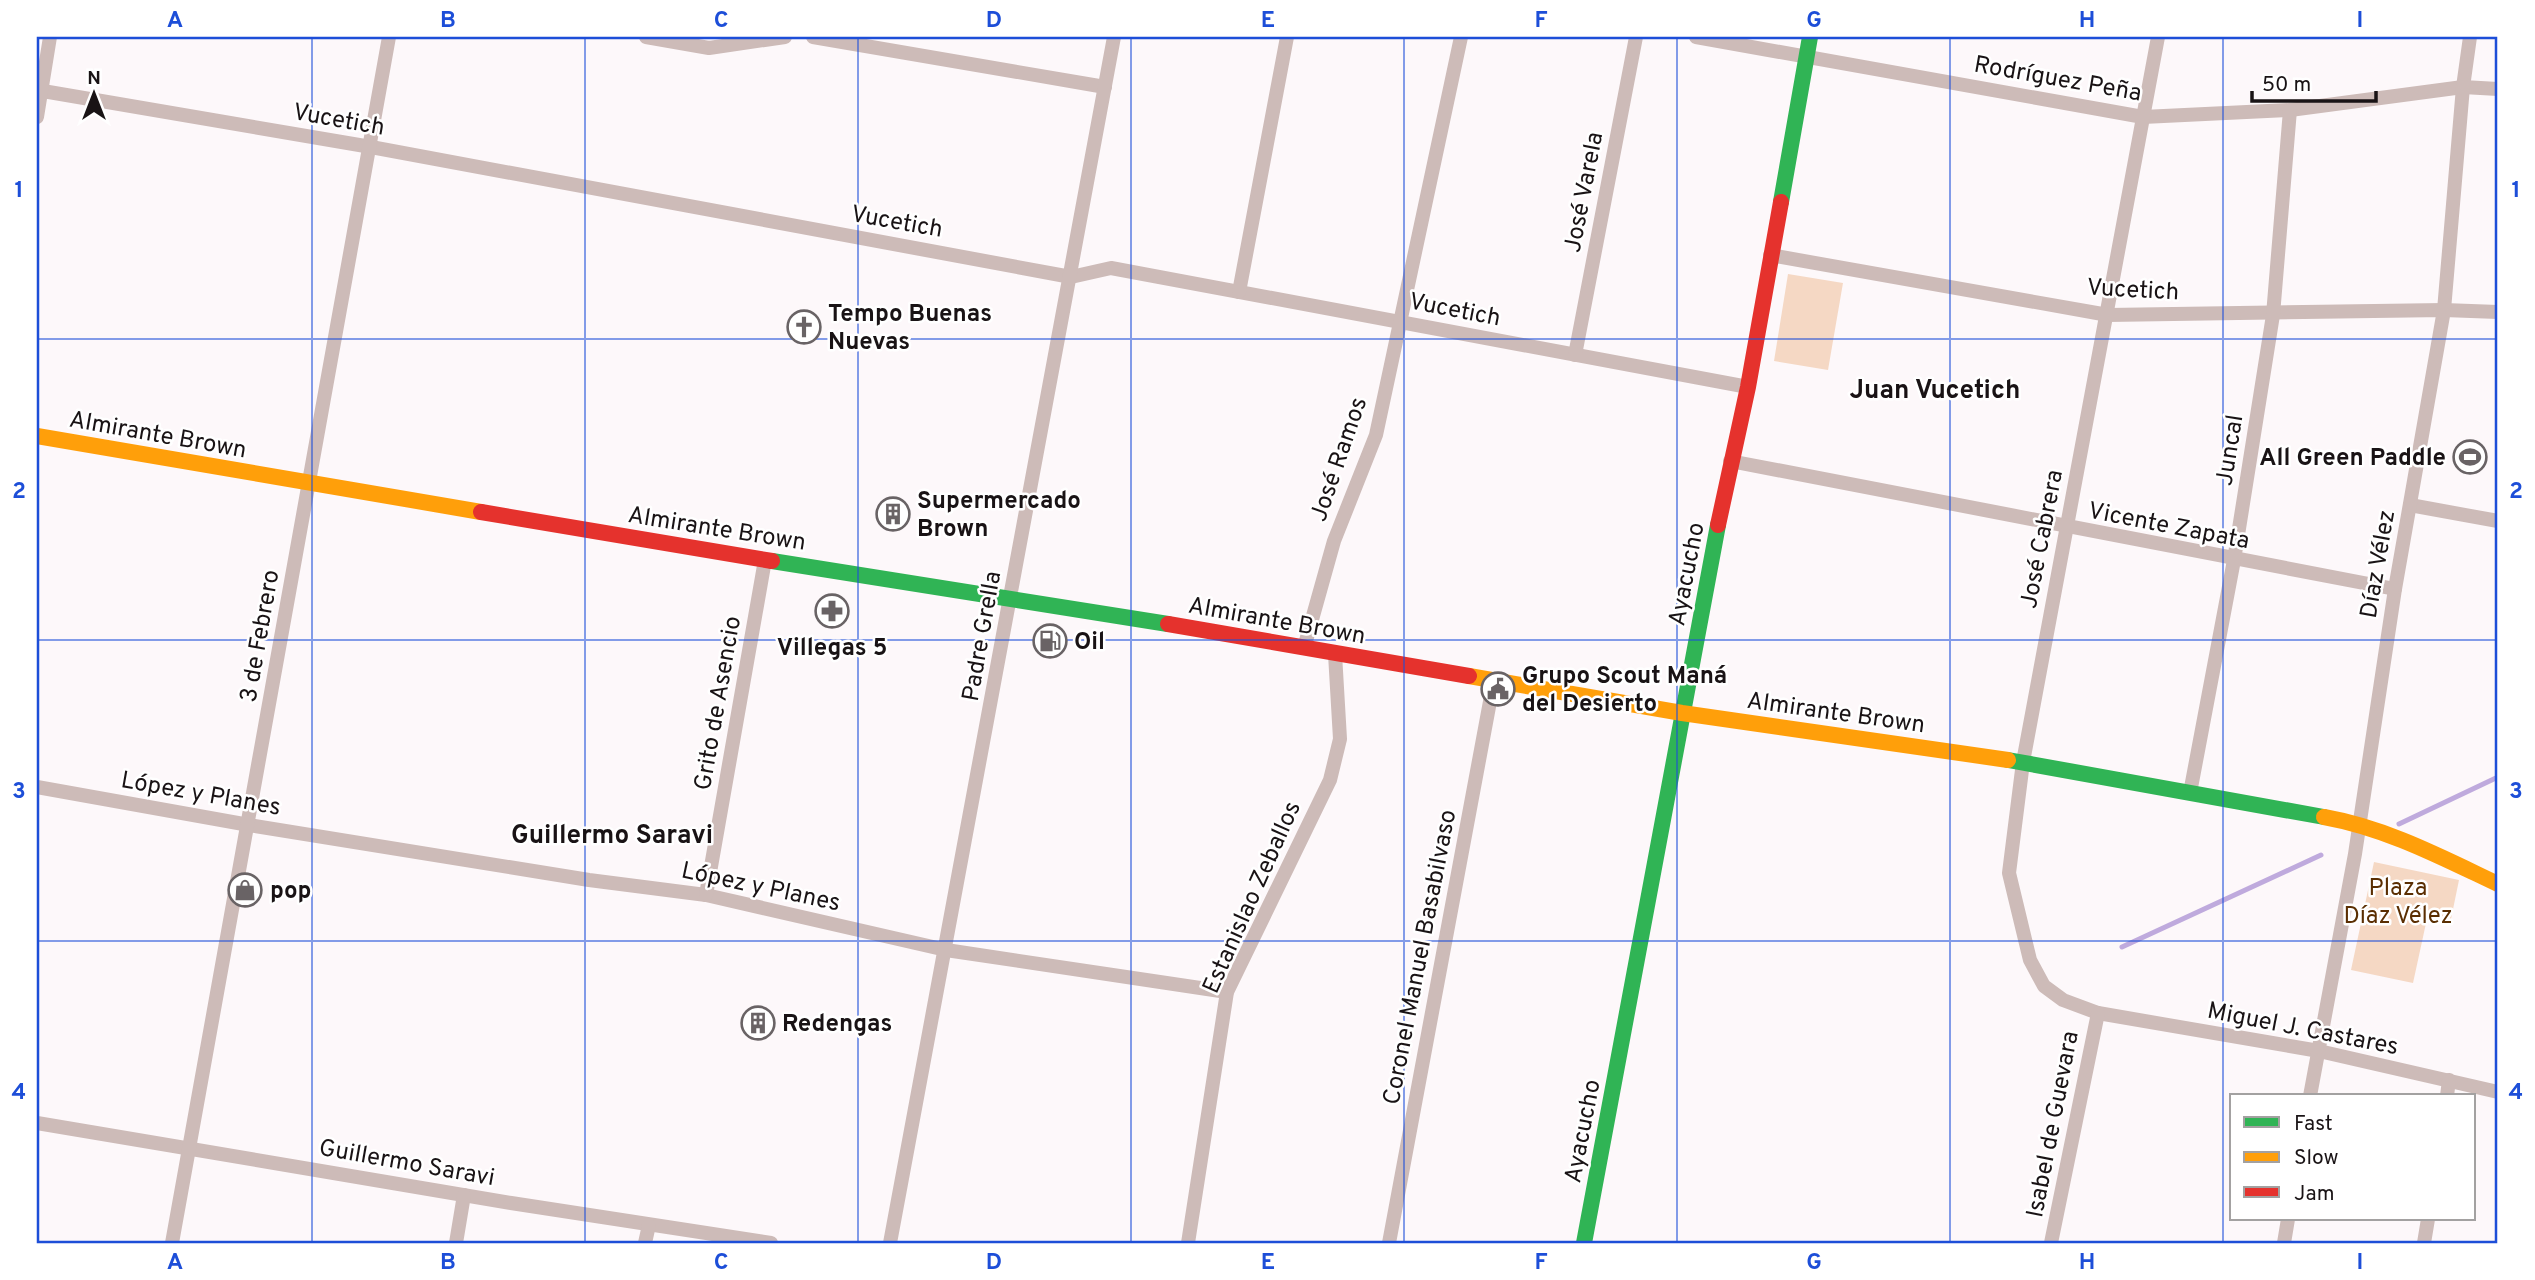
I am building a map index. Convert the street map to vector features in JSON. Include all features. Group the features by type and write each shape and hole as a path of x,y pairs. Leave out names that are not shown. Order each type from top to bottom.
{"main road":[{"name":"Ayacucho","path":"1584,1243 1730,461 1748,387 1810,37"},
{"name":"Almirante Brown","path":"37,436 765,559 1012,597 1682,713 2023,762 2358,823 2410,842 2498,884"}],"street":[{"path":"37,117 39,90 50,37"},
{"name":"3 de Febrero","path":"172,1243 389,37"},
{"path":"646,37 709,48 785,37"},
{"path":"813,37 1105,87"},
{"name":"Padre Grella","path":"890,1243 1114,37"},
{"path":"1239,292 1287,37"},
{"name":"José Ramos","path":"1304,648 1334,541 1376,435 1461,37"},
{"name":"José Varela","path":"1575,355 1636,37"},
{"name":"Rodríguez Peña","path":"1696,37 2143,117 2290,110 2463,87 2498,89"},
{"name":"José Cabrera","path":"2098,1013 2063,999 2044,986 2030,960 2009,873 2023,762 2158,37"},
{"name":"Díaz Vélez","path":"2310,1094 2444,310 2463,87 2470,37"},
{"name":"Vucetich","path":"39,90 371,147 1071,276 1111,268 1748,387"},
{"name":"Juncal","path":"2190,793 2234,560 2273,315 2290,110"},
{"name":"Vucetich","path":"1770,255 2108,315 2273,315 2444,310 2498,312"},
{"name":"Vicente Zapata","path":"1730,461 2066,528 2395,589"},
{"path":"2410,505 2498,521"},
{"name":"Grito de Asencio","path":"706,895 765,559"},
{"name":"Estanislao Zeballos","path":"1188,1243 1227,992 1330,780 1340,739 1335,654"},
{"name":"Coronel Manuel Basabilvaso","path":"1389,1243 1494,680"},
{"name":"López y Planes","path":"37,787 249,825 706,895 946,950 1227,992"},
{"name":"Miguel J. Castares","path":"2098,1013 2319,1051 2498,1092"},
{"name":"Isabel de Guevara","path":"2051,1243 2098,1013"},
{"path":"2447,1094 2449,1080"},
{"name":"Guillermo Saravi","path":"37,1123 464,1195 771,1243"},
{"path":"456,1243 464,1195"},
{"path":"2284,1243 2288,1220"},
{"path":"2424,1243 2428,1220"},
{"path":"645,1243 649,1225"}],"green space":[{"path":"1788,274 1843,283 1828,370 1774,361"},
{"name":"Plaza Díaz Vélez","path":"2374,862 2459,880 2451,919 2428,914 2413,983 2351,970"}],"waterway":[{"path":"2399,824 2498,777"},
{"path":"2122,947 2321,855"}],"traffic: fast":[{"path":"1781,202 1810,37"},
{"path":"1584,1243 1718,525"},
{"path":"772,561 1168,624"},
{"path":"2008,760 2324,817"}],"traffic: slow":[{"path":"37,436 481,512"},
{"path":"1469,676 1682,713 2008,760"},
{"path":"2324,817 2391,836 2498,884"}],"traffic: jam":[{"path":"1718,525 1748,387 1781,202"},
{"path":"481,512 772,561"},
{"path":"1168,624 1469,676"}],"place":[{"name":"Tempo Buenas Nuevas","path":"804,327"},
{"name":"All Green Paddle","path":"2470,457"},
{"name":"Supermercado Brown","path":"893,514"},
{"name":"Villegas 5","path":"832,611"},
{"name":"Oil","path":"1050,641"},
{"name":"Grupo Scout Maná del Desierto","path":"1498,689"},
{"name":"pop","path":"245,890"},
{"name":"Redengas","path":"758,1023"}],"district":[{"name":"Juan Vucetich","path":"1935,389"},
{"name":"Guillermo Saravi","path":"612,834"}]}
